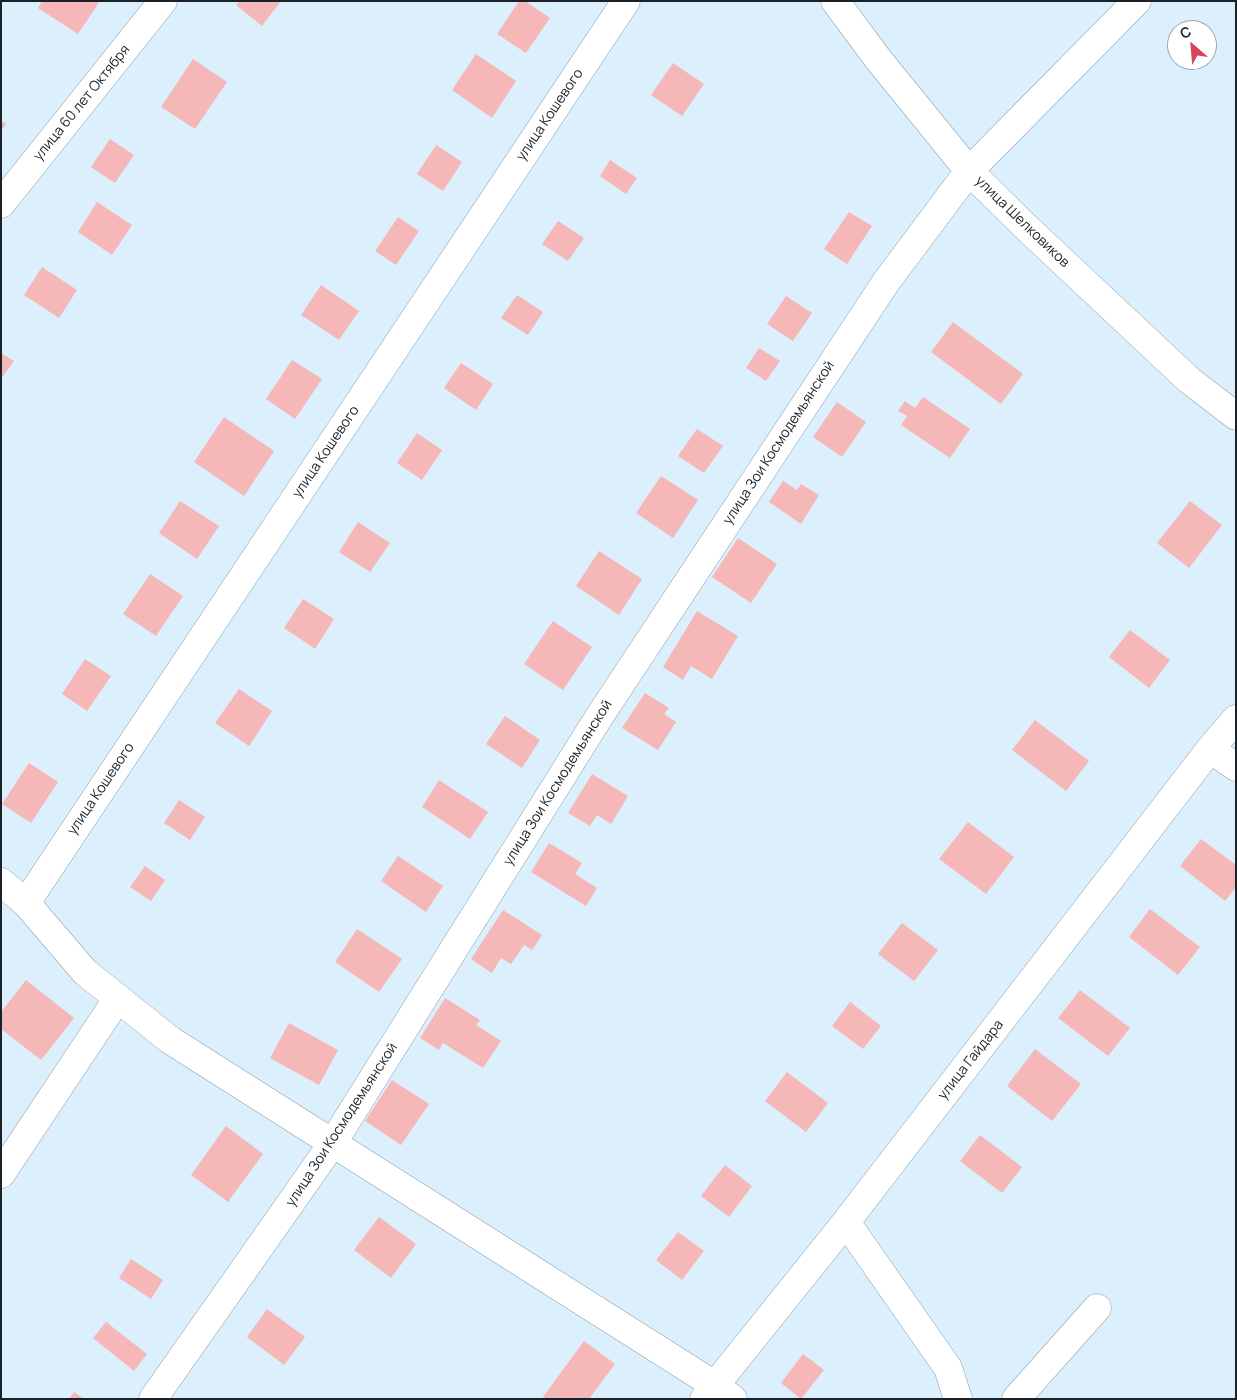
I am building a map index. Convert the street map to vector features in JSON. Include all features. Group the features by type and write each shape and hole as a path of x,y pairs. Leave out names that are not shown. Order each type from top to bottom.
{"street":[{"name":"улица 60 лет Октября","path":"1,204 164,1"},
{"name":"улица Кошевого","path":"26,903 626,1"},
{"name":"улица Шелковиков","path":"835,1 878,59 969,171 1026,228 1189,380 1236,416"},
{"name":"улица Зои Космодемьянской","path":"153,1399 332,1144 599,716 886,282 969,171 1137,1"},
{"name":"улица Гайдара","path":"718,1394 846,1222 1210,749 1236,720"},
{"path":"1210,749 1236,767"},
{"path":"1,882 26,903 85,972 170,1040 718,1394"},
{"path":"1,1174 118,998"},
{"path":"846,1222 948,1368 958,1399"},
{"path":"1016,1399 1097,1308"}],"building":[{"path":"42,1 100,1 78,34 38,8"},
{"path":"240,1 281,1 262,26 236,5"},
{"path":"519,1 525,1 550,18 526,53 497,34"},
{"path":"476,54 516,81 492,118 452,90"},
{"path":"193,59 227,82 195,129 161,107"},
{"path":"673,63 704,84 682,116 651,95"},
{"path":"1,121 6,124 1,131"},
{"path":"110,139 134,155 115,183 91,167"},
{"path":"436,145 462,162 443,191 417,174"},
{"path":"610,160 637,178 626,194 600,176"},
{"path":"97,202 132,225 112,255 78,232"},
{"path":"849,212 872,226 847,264 824,249"},
{"path":"398,217 419,231 396,265 375,251"},
{"path":"558,221 584,238 568,261 542,244"},
{"path":"42,267 77,290 59,318 24,295"},
{"path":"321,285 359,311 339,340 301,315"},
{"path":"517,295 543,312 528,335 501,318"},
{"path":"786,296 812,313 793,341 767,324"},
{"path":"953,322 1023,374 1001,404 931,352"},
{"path":"759,348 780,361 766,381 746,368"},
{"path":"1,353 14,361 1,379"},
{"path":"292,360 322,379 295,419 266,399"},
{"path":"461,363 493,384 476,410 444,388"},
{"path":"923,397 970,429 950,458 901,425 907,416 898,411 905,401 915,408"},
{"path":"837,402 866,422 842,457 813,437"},
{"path":"224,417 274,451 244,496 194,462"},
{"path":"697,429 723,446 704,473 678,456"},
{"path":"417,433 442,450 422,480 397,463"},
{"path":"661,476 698,500 673,538 636,513"},
{"path":"783,481 797,490 801,484 819,495 801,524 769,502"},
{"path":"180,501 219,526 197,559 159,533"},
{"path":"1190,501 1222,525 1189,568 1157,543"},
{"path":"358,522 390,543 370,572 339,552"},
{"path":"738,538 777,564 751,603 712,577"},
{"path":"599,551 642,579 619,615 576,586"},
{"path":"150,574 183,596 156,636 123,614"},
{"path":"303,599 334,619 315,649 284,628"},
{"path":"697,611 738,636 712,679 691,666 683,680 663,667"},
{"path":"553,621 592,647 563,690 524,664"},
{"path":"1130,630 1170,660 1149,688 1109,657"},
{"path":"85,659 111,676 87,711 62,694"},
{"path":"239,689 272,711 249,746 215,723"},
{"path":"645,693 669,708 664,714 676,722 658,750 622,728"},
{"path":"505,716 540,740 522,768 486,744"},
{"path":"1035,720 1089,761 1066,791 1012,750"},
{"path":"29,763 58,782 31,823 2,804"},
{"path":"592,774 628,796 611,824 597,815 590,826 568,813"},
{"path":"439,780 488,812 470,839 422,807"},
{"path":"179,800 205,817 190,840 164,823"},
{"path":"968,822 1014,857 986,894 939,859"},
{"path":"1201,839 1236,865 1236,887 1225,901 1180,866"},
{"path":"549,843 582,863 575,874 597,888 586,906 531,872"},
{"path":"398,856 443,886 426,912 381,881"},
{"path":"145,866 165,880 151,901 130,887"},
{"path":"1150,909 1200,947 1178,975 1129,937"},
{"path":"503,910 542,935 532,950 524,945 511,964 501,958 492,973 471,959"},
{"path":"902,923 938,950 914,981 878,954"},
{"path":"357,929 402,959 379,992 335,962"},
{"path":"26,980 74,1018 41,1060 1,1029 1,1012"},
{"path":"1080,990 1130,1028 1108,1056 1058,1018"},
{"path":"445,998 480,1020 476,1025 501,1041 483,1068 443,1043 439,1050 420,1038"},
{"path":"850,1002 881,1026 863,1049 832,1026"},
{"path":"289,1023 338,1050 319,1085 270,1058"},
{"path":"1035,1049 1081,1084 1052,1121 1007,1086"},
{"path":"787,1072 828,1103 806,1132 765,1101"},
{"path":"392,1080 429,1104 401,1145 365,1121"},
{"path":"226,1126 263,1154 228,1202 191,1175"},
{"path":"980,1135 1022,1167 1002,1193 960,1161"},
{"path":"725,1165 752,1186 729,1217 701,1196"},
{"path":"379,1217 416,1244 391,1278 354,1250"},
{"path":"678,1232 704,1251 682,1280 656,1260"},
{"path":"131,1259 163,1280 151,1299 119,1278"},
{"path":"267,1309 305,1337 284,1365 247,1337"},
{"path":"106,1322 147,1354 134,1371 93,1338"},
{"path":"584,1341 615,1364 589,1399 545,1399 543,1397"},
{"path":"803,1354 824,1370 801,1399 781,1383"},
{"path":"74,1392 84,1399 69,1399"}]}
